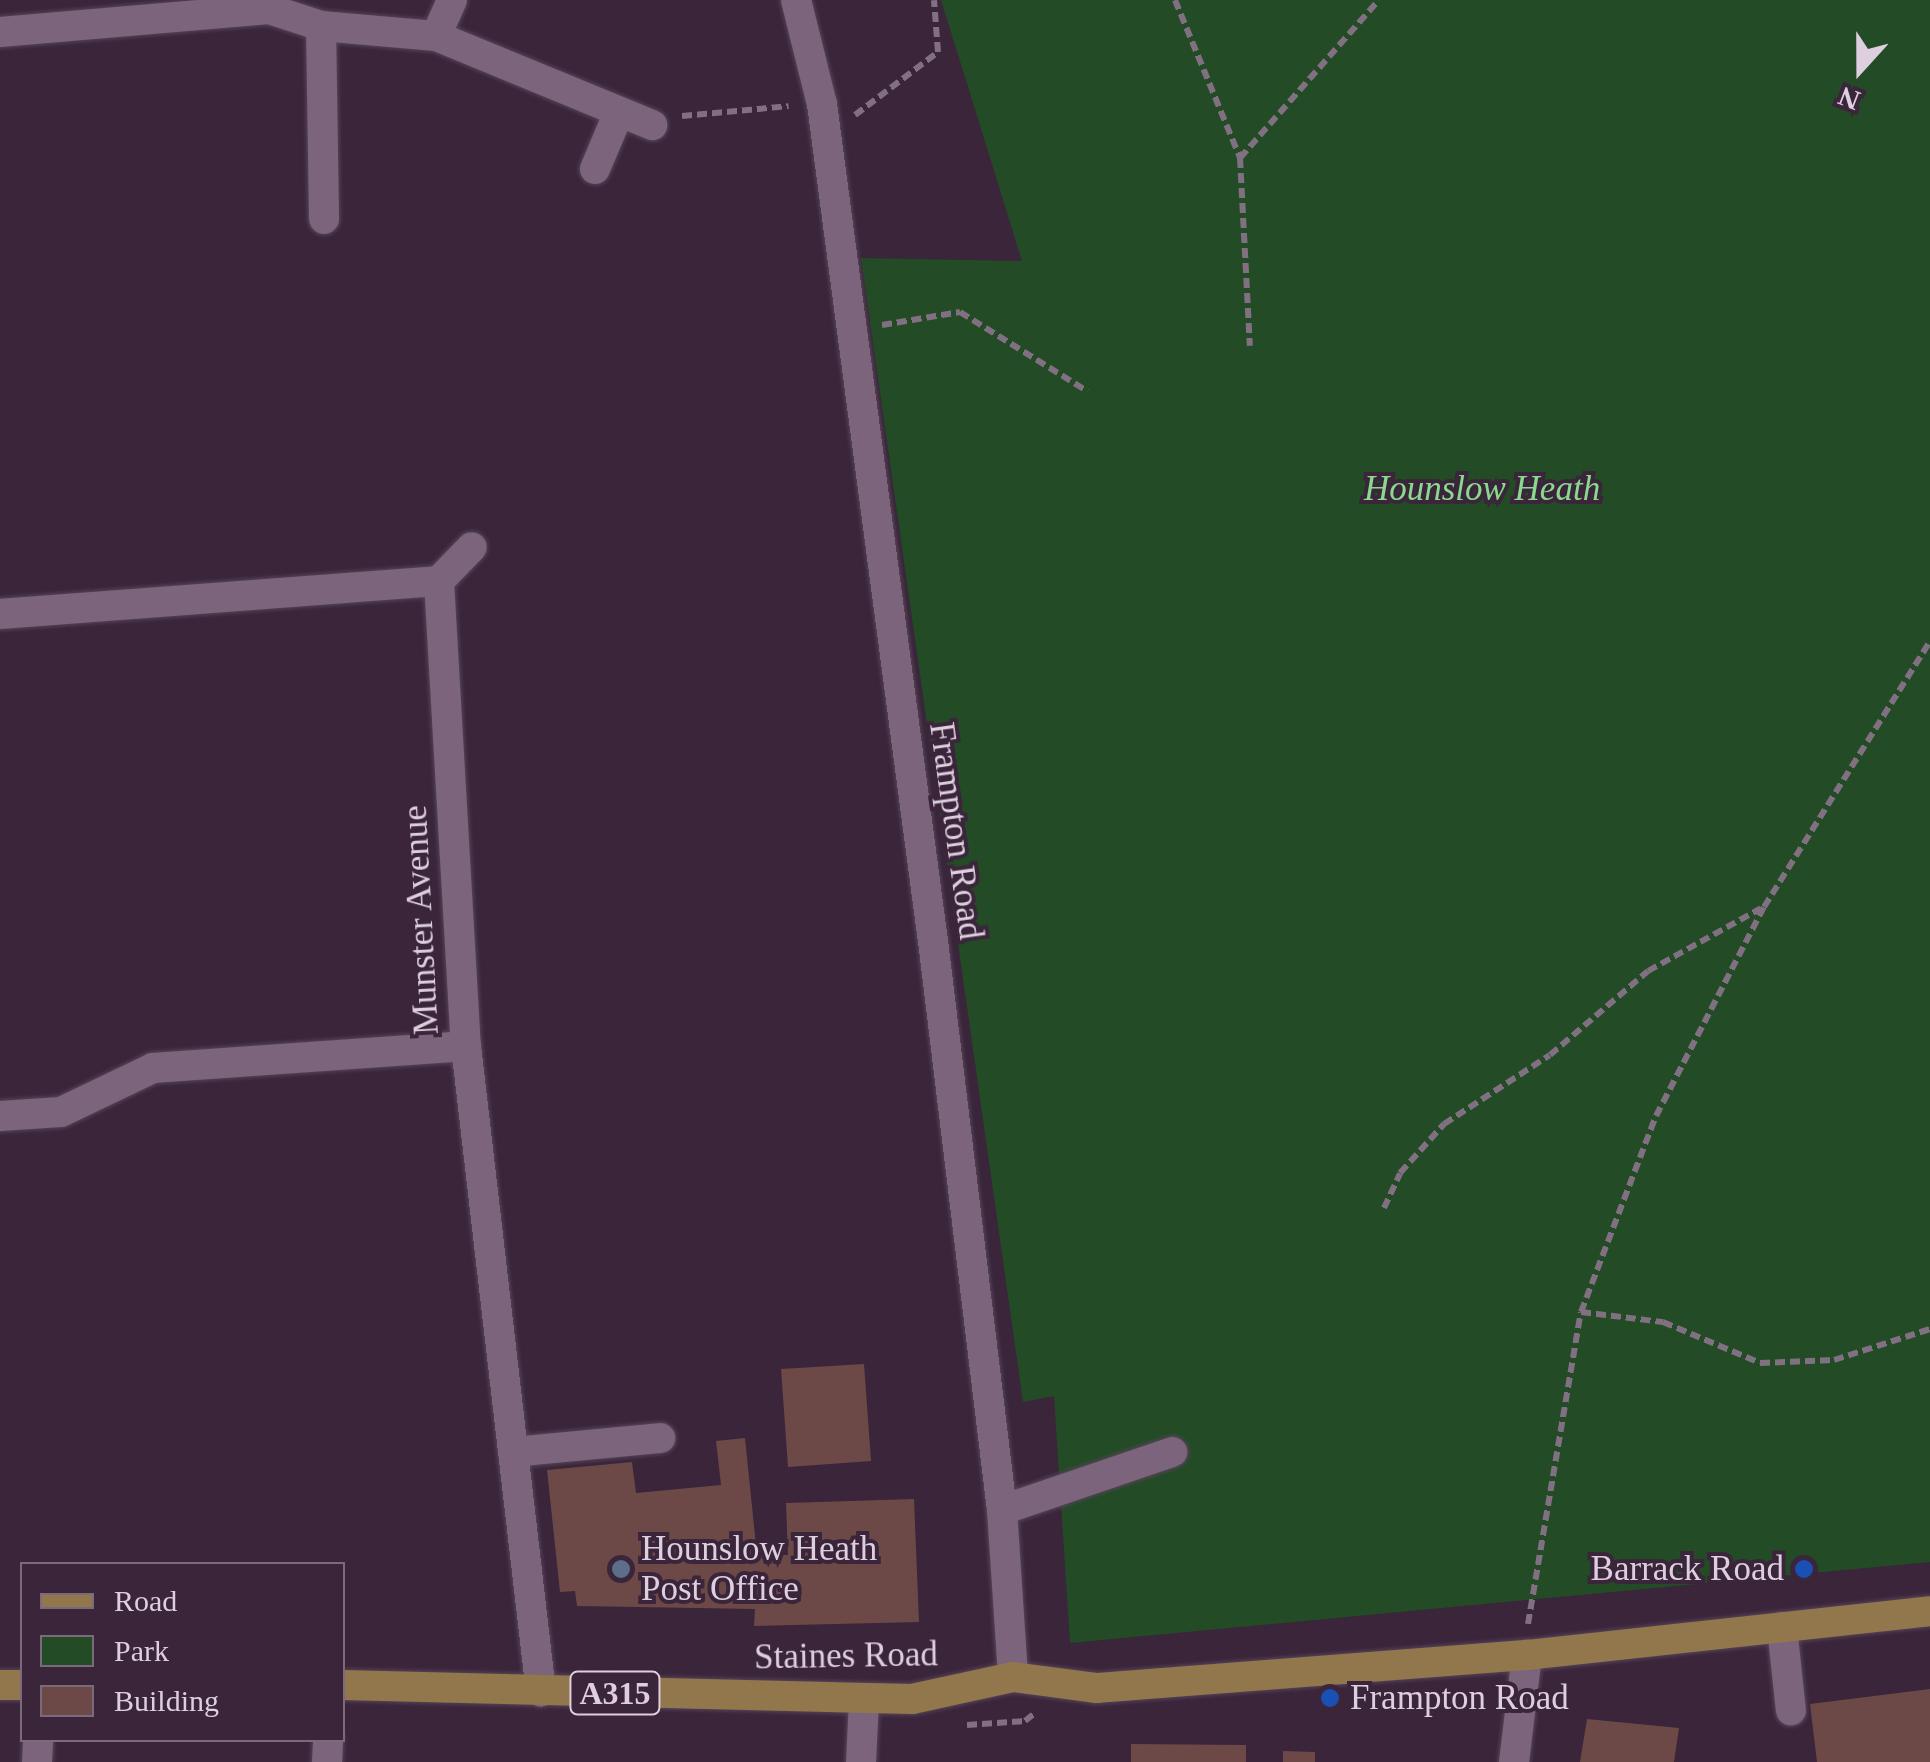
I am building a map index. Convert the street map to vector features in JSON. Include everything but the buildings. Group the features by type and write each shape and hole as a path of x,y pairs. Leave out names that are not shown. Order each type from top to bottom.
{"main road":[{"name":"A315","path":"1527,1655 1930,1611"},
{"name":"Staines Road","path":"345,1685 864,1700 943,1696 1013,1676 1097,1688 1527,1655"}],"street":[{"path":"436,36 452,0"},
{"name":"Frampton Road","path":"796,0 822,104 852,330 1002,1510 1013,1676"},
{"path":"0,32 270,5 321,26 436,36 652,126"},
{"path":"321,26 324,219"},
{"path":"595,169 618,112"},
{"path":"0,614 439,580 472,547"},
{"name":"Munster Avenue","path":"439,580 466,1046 541,1692"},
{"path":"0,1116 61,1112 154,1068 466,1046"},
{"path":"513,1452 660,1438"},
{"path":"1002,1510 1172,1452"},
{"path":"1782,1627 1791,1711"},
{"path":"1514,1762 1527,1655"},
{"path":"860,1762 864,1700"}],"path":[{"path":"826,137 938,52 934,0"},
{"path":"1174,0 1240,158 1250,346"},
{"path":"1240,158 1378,0"},
{"path":"652,126 693,112 822,104"},
{"path":"852,330 960,312 1087,391"},
{"path":"1527,1655 1530,1588 1581,1312 1662,1101 1764,906 1930,641"},
{"path":"1384,1208 1400,1173 1444,1124 1550,1056 1648,971 1764,906"},
{"path":"1581,1312 1662,1322 1760,1363 1834,1360 1930,1329"}],"green space":[{"name":"Hounslow Heath","path":"941,0 1930,0 1930,1562 1070,1643 1054,1396 1023,1402 861,258 1022,261"}],"place":[{"name":"Hounslow Heath Post Office","path":"621,1569"},
{"name":"Barrack Road","path":"1804,1569"},
{"name":"Frampton Road","path":"1330,1698"}]}
